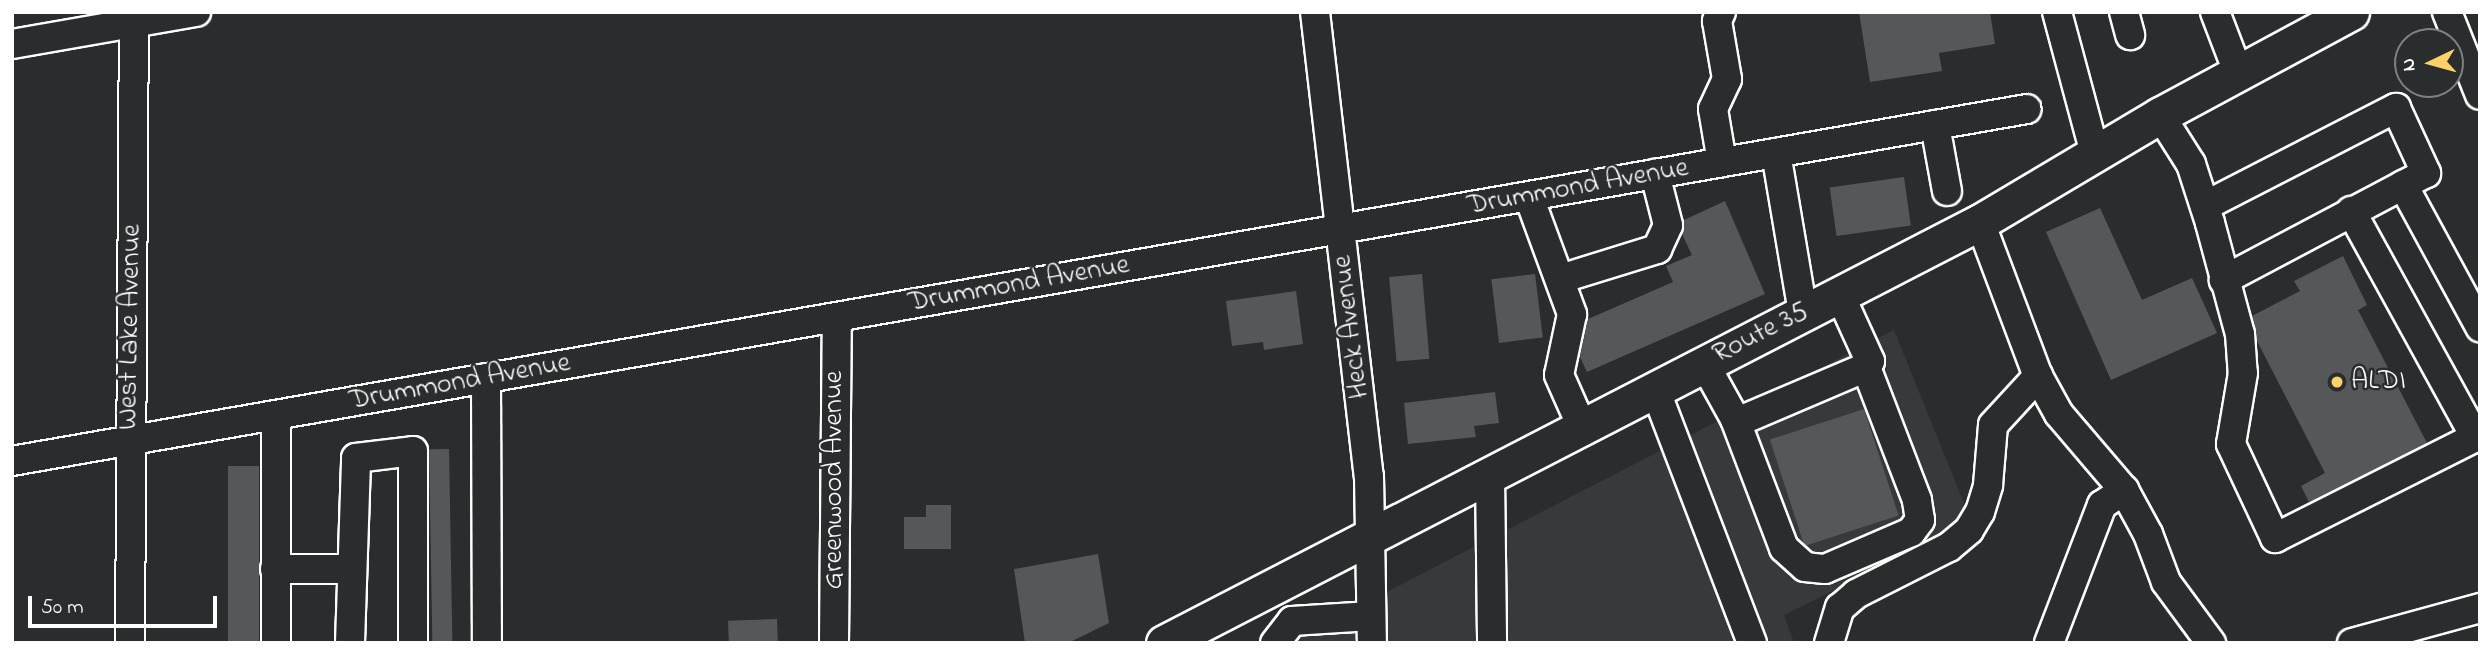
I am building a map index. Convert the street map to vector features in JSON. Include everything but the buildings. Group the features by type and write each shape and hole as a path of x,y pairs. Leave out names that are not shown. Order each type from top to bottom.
{"main road":[{"name":"Route 35","path":"1166,642 1980,222 2160,116 2351,12"}],"street":[{"path":"12,44 134,18 195,12"},
{"name":"Heck Avenue","path":"1315,12 1369,476 1372,629"},
{"path":"1721,12 1717,21 1727,79 1713,109 1722,163"},
{"path":"2057,12 2095,154"},
{"path":"2214,12 2239,75"},
{"path":"2447,12 2480,95"},
{"name":"West Lake Avenue","path":"130,643 134,18"},
{"path":"2205,206 2396,108 2426,173 2224,280"},
{"name":"Drummond Avenue","path":"12,461 2026,109"},
{"path":"2160,116 2191,164 2240,334 2242,373 2231,444 2275,538 2477,436 2351,211"},
{"path":"1935,125 1947,191"},
{"path":"1776,153 1804,312"},
{"path":"1560,279 1657,249 1668,225 1656,174"},
{"path":"2403,185 2480,327"},
{"path":"1529,197 1572,314 1559,375 1582,427"},
{"path":"1980,222 2038,376 2059,414 2124,490 2148,534 2166,582 2184,612 2211,643"},
{"path":"1735,419 1866,368 1870,361 1839,293"},
{"name":"Greenwood Avenue","path":"834,643 836,318"},
{"path":"1704,363 1735,419 1784,548 1805,567 1825,569 1912,533 1920,520 1917,500 1866,368"},
{"path":"1829,643 1840,608 1856,594 1950,547 1969,530 1988,485 1993,425 2038,376"},
{"path":"486,378 487,643"},
{"path":"1655,389 1752,643"},
{"path":"276,415 276,643"},
{"path":"350,643 356,458 413,452 413,643"},
{"path":"1490,474 1492,643"},
{"path":"2049,643 2102,505 2124,490"},
{"path":"275,569 351,569"},
{"path":"2352,643 2480,608"},
{"path":"1275,643 1292,621 1372,629"}],"shaded area":[{"path":"1894,330 1972,523 1784,615 1794,643 1288,643"}],"place":[{"name":"ALDI","path":"2337,382"}]}
